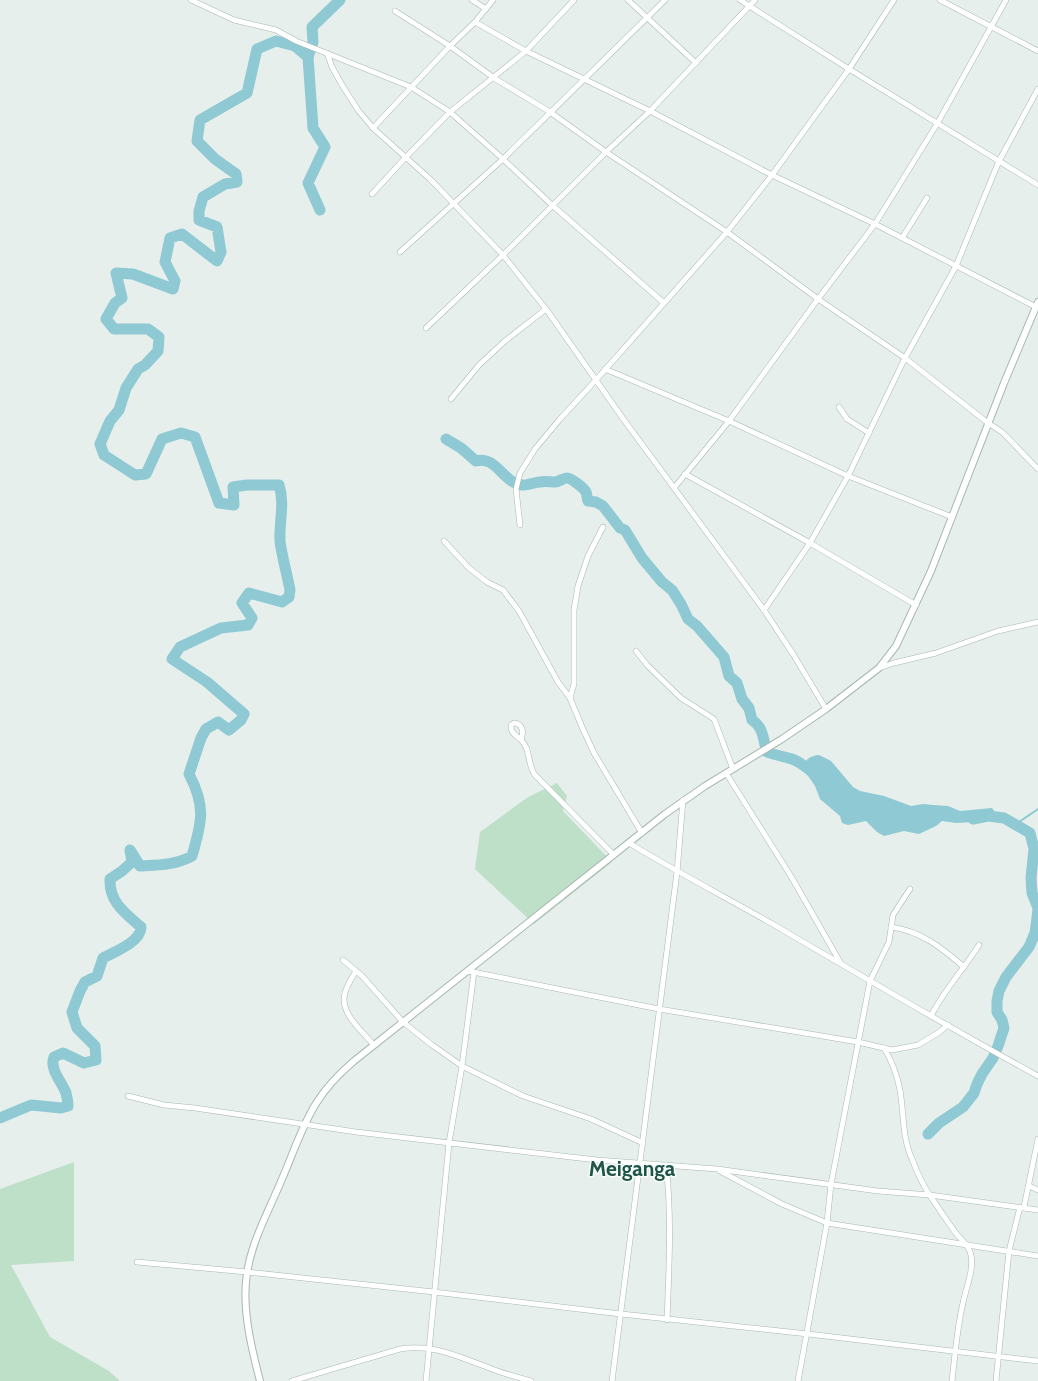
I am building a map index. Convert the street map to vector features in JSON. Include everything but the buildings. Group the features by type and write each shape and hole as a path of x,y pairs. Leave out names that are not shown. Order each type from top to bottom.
{"street":[{"path":"192,0 234,20 276,30 306,45 411,87 450,112 552,205 664,303"},
{"path":"472,0 486,9"},
{"path":"373,128 450,46 475,22 493,0"},
{"path":"372,194 450,112 526,51 574,0"},
{"path":"628,0 696,63"},
{"path":"400,252 503,159 665,0"},
{"path":"740,0 937,124 1038,185"},
{"path":"426,328 650,111 755,0"},
{"path":"520,525 516,494 520,473 535,449 727,232 772,175 849,69 894,0"},
{"path":"940,0 1038,51"},
{"path":"674,488 729,421 875,224 937,124 1006,0"},
{"path":"395,11 450,46 494,78 550,112 606,152 727,232 818,299 905,358 988,424 1002,432 1038,469"},
{"path":"260,1381 250,1334 246,1304 247,1272 257,1237 305,1125 316,1103 344,1070 403,1022 471,972 628,843 683,800 771,746 826,709 879,668 896,646 916,605 1004,382 1037,307 875,224 772,175 650,111 583,80 526,51 475,22"},
{"path":"326,53 342,85 358,110 373,128 406,157 503,255 546,309 674,488 764,610 793,654 826,709"},
{"path":"764,610 810,543 848,476 905,358 956,266 999,161 1038,90"},
{"path":"902,238 927,198"},
{"path":"451,399 483,361 505,341 546,309"},
{"path":"605,369 729,421 848,476 952,517"},
{"path":"839,407 847,419 869,433"},
{"path":"685,474 810,543 916,605"},
{"path":"570,698 574,684 574,610 578,586 588,556 603,527"},
{"path":"444,541 470,568 487,582 503,590 520,611 558,682 570,698 588,741 642,833"},
{"path":"879,668 944,650 998,631 1038,622"},
{"path":"636,651 648,666 681,698 714,719 733,769"},
{"path":"521,740 526,747 531,770 535,775 614,855"},
{"path":"726,773 792,878 840,963"},
{"path":"612,1381 643,1143 658,1010 677,872 683,800"},
{"path":"628,843 677,872 753,913 993,1052 1038,1076"},
{"path":"798,1381 808,1334 827,1223 831,1184 870,981 889,942 893,914 910,889"},
{"path":"891,927 908,930 932,941 964,967"},
{"path":"931,1016 979,945"},
{"path":"343,960 356,971 403,1022 462,1066 523,1096 591,1119 643,1143"},
{"path":"356,971 345,994 345,1007 354,1023 374,1046"},
{"path":"471,972 658,1010 858,1042 892,1050 918,1045 938,1034 948,1025"},
{"path":"426,1381 449,1143 462,1066 471,972"},
{"path":"884,1048 892,1062 897,1077 900,1091 903,1128 911,1157 930,1195 967,1246 971,1254 972,1265 954,1351 952,1381"},
{"path":"128,1096 164,1105 195,1108 305,1125 597,1160 717,1169 878,1191 930,1195 1038,1210"},
{"path":"996,1381 1009,1251 1036,1162 1038,1139"},
{"path":"666,1165 669,1195 669,1283 667,1320"},
{"path":"717,1169 733,1179 782,1204 827,1223 1038,1256"},
{"path":"1029,1186 1038,1190"},
{"path":"138,1262 434,1292 667,1320 808,1334 1038,1361"},
{"path":"292,1381 400,1349 414,1347 436,1349 487,1368 531,1381"}],"green space":[{"path":"557,783 567,796 563,811 612,862 534,924 475,869 480,832 528,797"},
{"path":"74,1162 74,1261 11,1265 50,1337 109,1371 120,1381 0,1381 0,1189"}],"water":[{"path":"819,755 831,761 853,787 860,791 884,796 911,806 923,804 948,806 960,811 992,808 995,815 973,822 956,823 942,821 936,826 919,834 904,831 884,836 877,832 866,821 848,825 842,823 840,816 820,799 815,786 804,770 808,759 812,756"}],"waterway":[{"path":"308,57 313,42 312,27 340,0"},
{"path":"0,1118 31,1105 61,1108 68,1106 66,1093 53,1066 54,1057 63,1053 84,1063 96,1060 95,1046 77,1028 72,1012 85,982 97,976 103,958 120,950 132,942 140,932 141,927 129,917 115,901 110,887 110,879 132,862 130,850 140,866 174,863 192,856 201,814 198,796 189,774 201,738 206,729 218,722 229,730 241,720 244,714 207,682 172,659 180,647 221,628 248,625 252,618 242,603 249,593 282,602 289,597 290,590 280,541 282,499 279,485 247,485 233,487 234,505 219,503 195,437 181,433 162,439 146,474 135,475 104,455 100,444 110,421 119,410 126,388 138,369 145,365 158,351 159,337 148,329 114,329 106,319 115,303 122,298 116,273 133,274 173,289 175,281 165,262 170,238 182,234 217,261 221,252 217,227 199,220 199,211 203,197 225,184 237,182 236,174 215,159 197,141 200,120 247,93 257,49 276,41 295,46 308,57 313,128 325,147 308,183 320,210"},
{"path":"446,439 461,448 476,461 483,460 494,465 515,483 524,485 542,482 556,482 569,478 585,490 588,501 596,502 603,506 620,528 625,530 642,558 662,582 672,590 688,619 697,626 724,657 729,676 737,683 742,699 749,708 752,720 761,730 767,752 795,760 816,775"},
{"path":"1016,824 1038,809"},
{"path":"928,1134 939,1123 963,1107 974,1093 982,1074 993,1058 1004,1028 1002,1020 997,1012 999,991 1006,977 1029,947 1035,933 1038,908 1032,893 1031,878 1034,849 1030,833 1004,818 988,816 973,819"},
{"path":"1034,849 1038,850"}],"district":[{"name":"Meiganga","path":"632,1168"}]}
